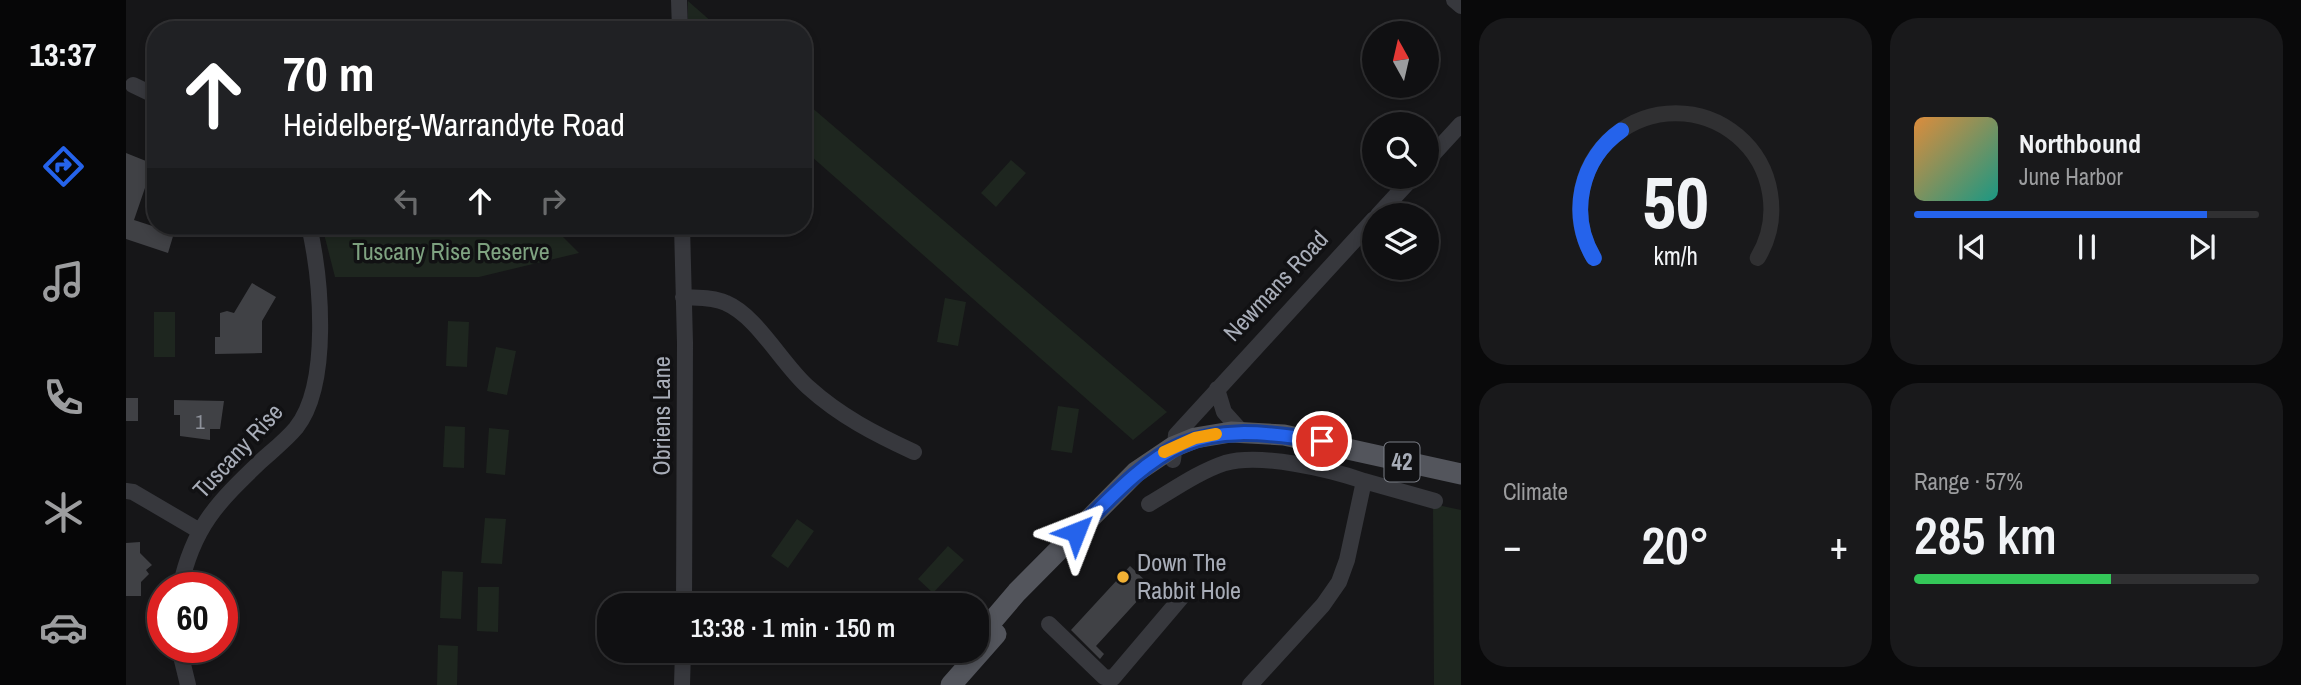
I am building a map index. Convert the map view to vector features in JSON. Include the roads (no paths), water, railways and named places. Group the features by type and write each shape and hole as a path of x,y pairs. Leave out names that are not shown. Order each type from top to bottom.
{"main road":[{"name":"42","path":"1173,454 1209,435 1242,432 1322,441 1343,449"},
{"name":"42","path":"1173,454 1245,443 1343,449 1461,474"},
{"name":"Newmans Road","path":"989,625 1025,583 1136,472 1173,454"},
{"name":"Newmans Road","path":"951,685 1113,507 1173,454"},
{"path":"940,685 958,663"}],"street":[{"path":"679,0 680,21"},
{"path":"1454,0 1461,6"},
{"path":"133,85 147,92"},
{"path":"1439,148 1461,124"},
{"path":"1388,203 1402,189"},
{"name":"Newmans Road","path":"1173,454 1176,435 1362,232"},
{"name":"Tuscany Rise","path":"185,572 198,530 228,493 297,428 311,397 318,358 318,301 311,235"},
{"name":"Obriens Lane","path":"682,235 684,593"},
{"path":"683,297 712,299 736,309 749,319 785,364 828,404 862,428 914,453"},
{"path":"1217,389 1224,412 1242,432"},
{"path":"1149,505 1211,468 1242,460 1296,466 1435,501"},
{"path":"1250,685 1323,605 1339,582 1347,560 1364,481"},
{"path":"126,491 134,492 198,530"},
{"path":"1049,624 1104,677 1113,678 1186,592"},
{"path":"183,663 188,685"},
{"path":"682,685 683,663"}],"place":[{"name":"Down The Rabbit Hole","path":"1123,577"}],"park label":[{"name":"Tuscany Rise Reserve","path":"451,252"}]}
